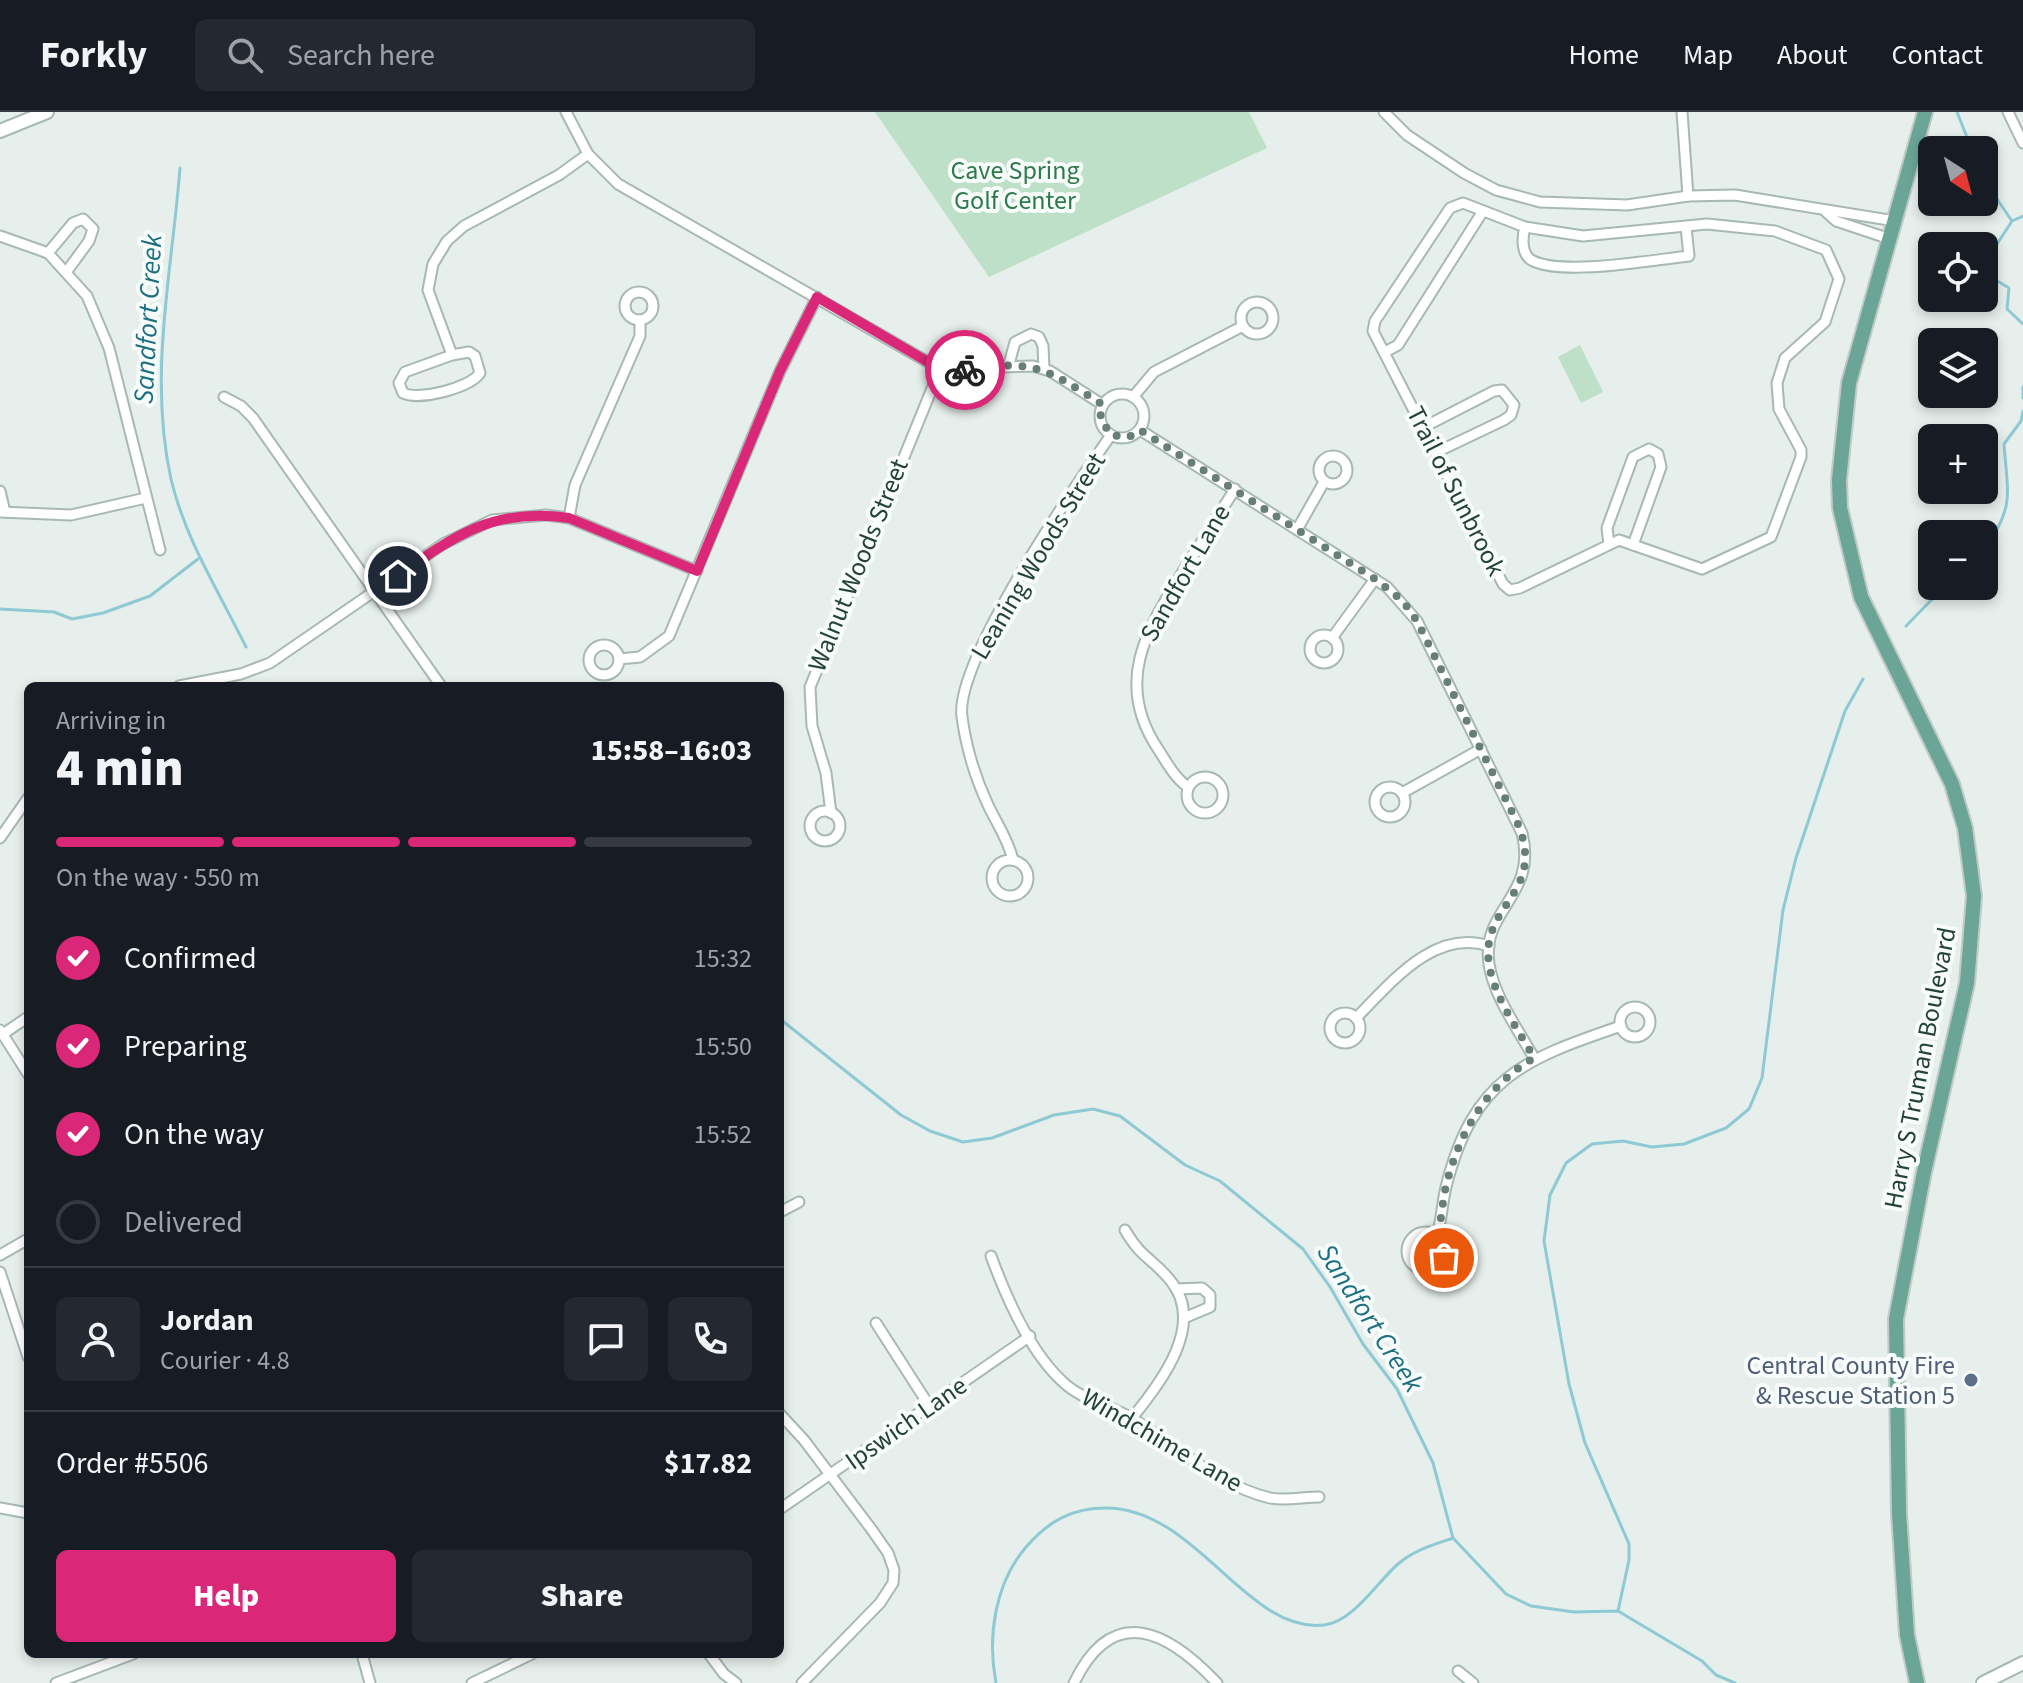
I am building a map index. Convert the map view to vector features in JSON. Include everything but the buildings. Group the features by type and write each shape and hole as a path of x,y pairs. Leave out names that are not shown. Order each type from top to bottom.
{"main road":[{"name":"Harry S Truman Boulevard","path":"1917,1683 1907,1635 1899,1513 1896,1319 1924,1172 1967,983 1974,896 1965,828 1952,784 1861,597 1840,508 1846,399 1925,112"}],"street":[{"path":"0,131 47,112"},
{"path":"566,112 588,154 636,196 940,369 963,371 1009,364 1044,369 1103,405"},
{"path":"1384,112 1438,157 1496,190 1540,202 1586,206 1688,196 1772,199 1826,212 1840,211 1895,221"},
{"path":"1682,112 1688,196"},
{"path":"2008,112 2023,143"},
{"path":"452,355 428,290 433,264 447,241 464,226 559,175 588,154"},
{"name":"Trail of Sunbrook","path":"1463,203 1525,227 1603,236 1707,224 1775,231 1821,246 1838,273 1838,287 1825,322 1793,349 1780,368 1776,396 1779,409 1801,450 1801,457 1777,531 1771,537 1702,569 1619,540 1520,588 1507,588 1373,331 1375,321 1450,208 1463,203"},
{"path":"1385,352 1398,345 1483,211"},
{"path":"1826,212 1836,221 1890,239"},
{"path":"48,253 73,223 83,219 89,223 93,229 89,241 67,271"},
{"path":"1525,227 1522,238 1526,253 1533,261 1595,266 1689,256 1686,227"},
{"path":"0,236 48,253 87,296 109,348 160,550"},
{"path":"619,659 640,657 669,636 780,371 817,297"},
{"path":"569,518 575,485 640,336 640,320"},
{"path":"1133,397 1154,372 1243,326"},
{"path":"1009,364 1015,342 1031,334 1039,337 1043,346 1044,369"},
{"path":"469,352 475,356 481,369 479,377 418,398 403,393 399,383 405,372 452,355 469,352"},
{"name":"Walnut Woods Street","path":"831,813 826,773 812,726 810,687 940,369"},
{"path":"1424,427 1494,391 1502,390 1509,395 1514,405 1511,415 1437,452"},
{"path":"1120,394 1133,397 1144,412 1140,430 1129,437 1111,435 1100,418 1103,405 1120,394"},
{"path":"224,397 241,406 253,418 438,682"},
{"path":"1140,430 1375,579 1403,601 1417,621 1517,822 1526,849 1522,883 1492,929 1489,946 1493,983 1534,1058"},
{"name":"Leaning Woods Street","path":"1013,860 1001,862 992,878 999,893 1010,897 1025,889 1029,877 1024,866 1013,860 1009,843 989,806 972,764 961,713 964,687 991,624 1111,435"},
{"path":"1609,544 1607,528 1633,457 1643,449 1653,450 1661,467 1633,545"},
{"path":"1298,528 1324,482"},
{"name":"Sandfort Lane","path":"1188,787 1180,781 1151,739 1141,715 1137,675 1146,631 1235,489"},
{"path":"0,491 2,512 71,515 146,498"},
{"path":"200,682 241,674 270,663 465,531 492,520 522,515 569,518 697,571"},
{"path":"1332,638 1375,579"},
{"path":"1402,793 1481,749"},
{"path":"0,838 24,804"},
{"path":"1356,1018 1437,947 1468,942 1489,946"},
{"path":"24,1019 1,1032 24,1068"},
{"path":"1437,1235 1425,1232 1409,1242 1408,1260 1417,1269 1430,1270 1441,1264 1445,1251 1437,1235 1446,1185 1468,1126 1495,1086 1534,1058 1621,1026"},
{"path":"784,1210 799,1202"},
{"path":"1125,1230 1137,1253 1160,1269 1176,1289 1184,1318 1177,1348 1155,1390 1132,1418"},
{"path":"0,1255 24,1241"},
{"name":"Windchime Lane","path":"991,1256 1001,1283 1030,1336 1062,1382 1096,1403 1132,1418 1238,1486 1272,1498 1319,1497"},
{"path":"0,1272 24,1345"},
{"path":"1176,1289 1202,1288 1210,1295 1210,1307 1205,1312 1184,1318"},
{"path":"876,1323 930,1407"},
{"name":"Ipswich Lane","path":"784,1506 1030,1336"},
{"path":"784,1419 888,1553 894,1570 893,1583 880,1603 802,1683"},
{"path":"0,1508 24,1512"},
{"path":"1074,1683 1088,1655 1102,1643 1133,1633 1167,1638 1217,1683"},
{"path":"56,1683 122,1658"},
{"path":"363,1658 370,1683"},
{"path":"472,1683 524,1658"},
{"path":"713,1658 736,1683"},
{"path":"1983,1683 2023,1663"},
{"path":"1908,1683 1912,1666"},
{"path":"1458,1671 1473,1683"}],"green space":[{"name":"Cave Spring Golf Center","path":"875,112 1249,112 1267,148 989,277"},
{"path":"1580,345 1603,392 1581,403 1558,357"}],"waterway":[{"path":"1957,112 1966,136"},
{"name":"Sandfort Creek","path":"180,168 164,324 164,440 171,479 185,523 246,647"},
{"path":"1998,200 2012,221"},
{"path":"2023,216 2012,221 1984,264 1994,279 2009,288 2007,309 2023,324"},
{"path":"2023,387 2023,398"},
{"path":"1998,527 2007,499 2004,444 2021,421 2023,411"},
{"path":"0,609 54,612 72,619 103,613 150,596 198,559"},
{"path":"1906,626 1931,600"},
{"path":"1618,1611 1629,1560 1629,1544 1585,1443 1569,1384 1544,1241 1550,1195 1566,1163 1592,1144 1623,1141 1652,1147 1684,1144 1726,1128 1749,1109 1762,1078 1783,910 1796,858 1845,711 1863,679"},
{"name":"Sandfort Creek","path":"784,1022 901,1115 930,1131 963,1142 992,1138 1054,1115 1093,1109 1120,1116 1185,1165 1220,1181 1303,1249 1330,1287 1363,1344 1397,1389 1433,1463 1453,1538 1506,1594 1531,1606 1574,1612 1618,1611 1702,1661 1716,1675 1735,1683"},
{"path":"996,1683 993,1629 1007,1576 1035,1537 1072,1513 1106,1508 1138,1513 1194,1547 1270,1611 1296,1623 1324,1625 1345,1617 1355,1609 1404,1559 1453,1538"}],"way so far":[{"path":"965,370 1012,364 1050,371 1103,405 1100,418 1111,435 1129,437 1140,430 1387,587 1403,601 1417,621 1517,822 1526,849 1522,883 1492,929 1489,962 1493,983 1534,1058 1514,1069 1495,1086 1468,1126 1446,1185 1442,1207 1437,1235 1444,1245 1444,1258"}],"place":[{"name":"Central County Fire & Rescue Station 5","path":"1971,1380"}],"route":[{"path":"398,576 465,531 492,520 522,515 569,518 697,571 780,371 817,297 940,369 965,370"}]}
